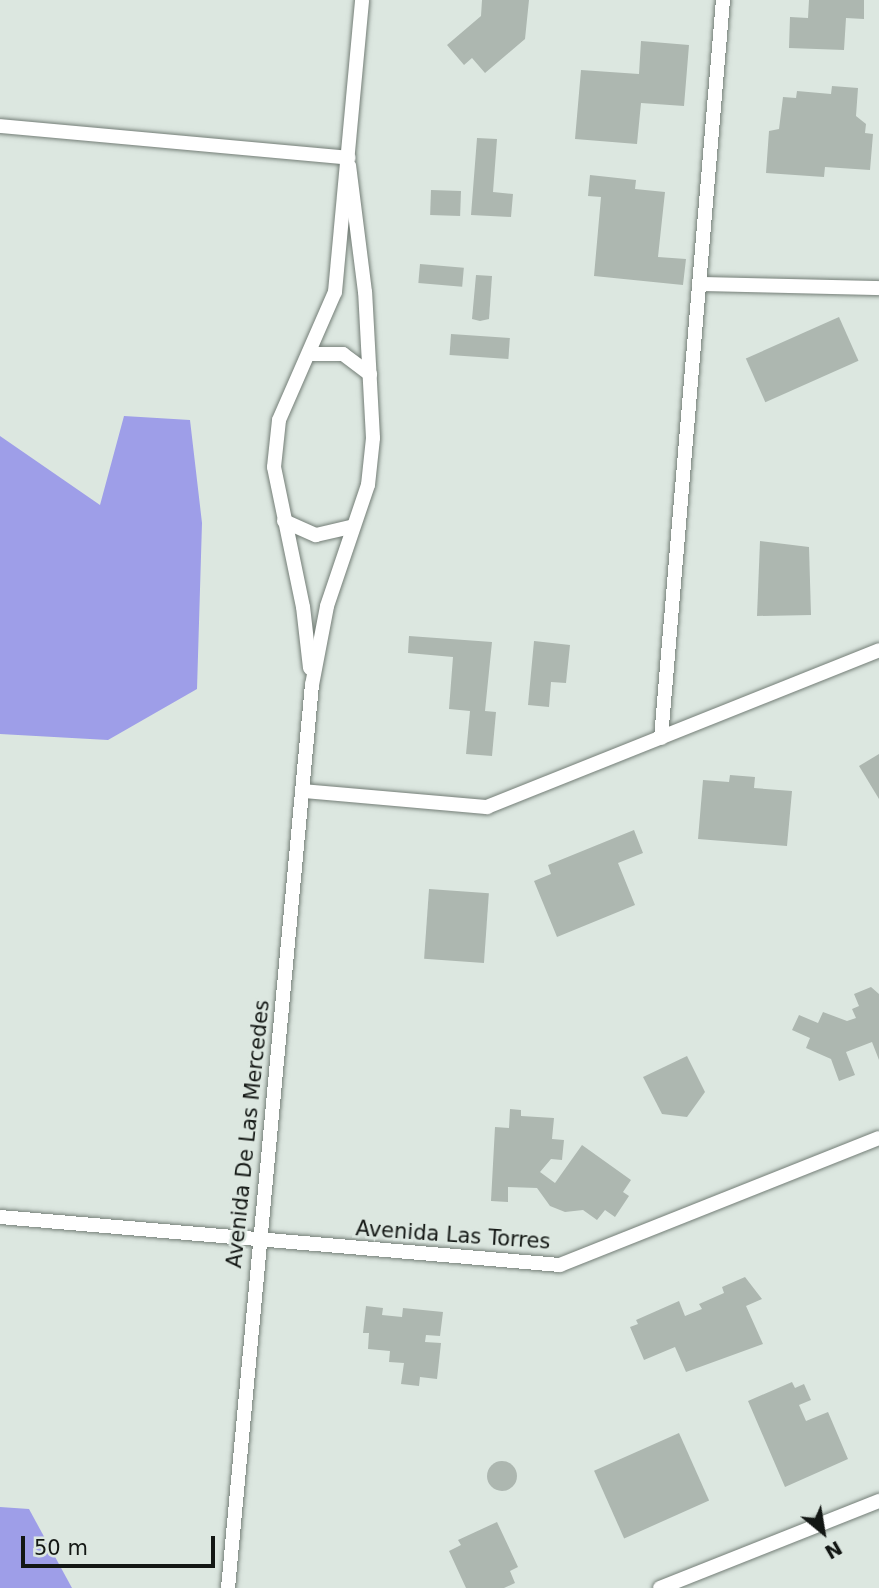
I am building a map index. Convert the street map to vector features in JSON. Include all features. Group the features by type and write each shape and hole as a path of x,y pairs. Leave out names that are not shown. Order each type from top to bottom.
{"lane":[{"name":"Avenida De Las Mercedes","path":"312,685 303,607 274,467 279,420 335,292 362,0"},
{"path":"661,738 723,0"},
{"path":"0,127 349,162"},
{"name":"Avenida De Las Mercedes","path":"228,1588 312,685 327,606 351,527 368,485 373,438 365,292 349,162"},
{"path":"699,284 879,288"},
{"path":"309,354 343,354 370,374"},
{"path":"284,521 316,535 351,527"},
{"path":"303,791 488,807 879,650"},
{"name":"Avenida Las Torres","path":"0,1217 259,1242 560,1265 879,1138"},
{"path":"660,1588 879,1501"}],"water":[{"path":"124,416 190,420 202,523 197,689 108,740 0,734 0,436 100,505"},
{"path":"0,1507 29,1509 72,1588 0,1588"}],"building":[{"path":"482,0 529,0 525,39 485,73 472,58 464,65 447,45 481,16"},
{"path":"809,0 864,0 864,19 846,18 844,50 789,48 790,17 808,18"},
{"path":"641,41 689,45 684,106 641,103 637,144 575,139 581,70 639,74"},
{"path":"832,86 858,88 856,116 866,124 865,133 873,134 870,170 825,167 824,177 766,173 769,131 779,129 783,97 796,98 797,91 831,94"},
{"path":"477,138 497,139 493,192 513,194 511,217 471,215"},
{"path":"590,175 636,180 635,189 665,192 658,257 686,259 683,285 594,276 601,197 588,196"},
{"path":"431,190 461,191 460,216 430,215"},
{"path":"420,264 464,268 462,287 418,283"},
{"path":"476,275 492,276 489,319 480,321 472,319"},
{"path":"839,317 859,361 765,402 746,358"},
{"path":"451,334 510,338 508,359 450,355"},
{"path":"760,541 809,547 811,615 757,616"},
{"path":"409,636 492,642 485,711 496,712 492,756 466,754 470,711 449,709 453,657 408,653"},
{"path":"534,641 570,645 566,683 551,682 549,707 528,705"},
{"path":"879,754 879,799 859,766"},
{"path":"730,775 755,777 754,788 792,791 787,846 698,839 703,780 729,782"},
{"path":"634,830 643,853 618,863 635,905 557,937 534,881 551,874 548,865"},
{"path":"429,889 489,893 484,963 424,959"},
{"path":"871,987 879,994 879,1060 872,1042 846,1052 855,1075 839,1081 831,1059 806,1048 810,1038 792,1030 799,1015 818,1023 823,1012 847,1021 856,1018 852,1009 859,1006 854,994"},
{"path":"687,1056 705,1092 687,1117 662,1114 643,1077"},
{"path":"510,1109 521,1110 521,1116 554,1118 552,1139 564,1140 562,1160 551,1159 540,1172 555,1183 582,1145 631,1180 623,1192 629,1196 615,1217 605,1210 597,1220 583,1210 565,1212 550,1206 537,1188 508,1187 508,1202 491,1201 495,1127 509,1128"},
{"path":"745,1277 762,1299 746,1306 763,1344 686,1372 675,1347 644,1360 630,1327 638,1324 636,1320 679,1301 685,1316 702,1309 699,1304 724,1293 722,1287"},
{"path":"366,1306 383,1308 382,1315 402,1317 403,1308 443,1312 440,1336 426,1335 425,1342 441,1343 437,1379 420,1377 419,1386 401,1384 404,1363 389,1362 390,1351 368,1349 369,1333 363,1333"},
{"path":"792,1382 795,1388 804,1384 811,1400 799,1405 806,1421 828,1412 848,1459 785,1487 748,1401"},
{"path":"679,1433 709,1501 624,1538 594,1471"},
{"path":"502,1461 513,1465 517,1476 513,1487 502,1491 491,1487 487,1476 491,1465"},
{"path":"497,1522 518,1567 510,1571 515,1583 504,1588 466,1588 449,1551 461,1545 458,1540"}]}
